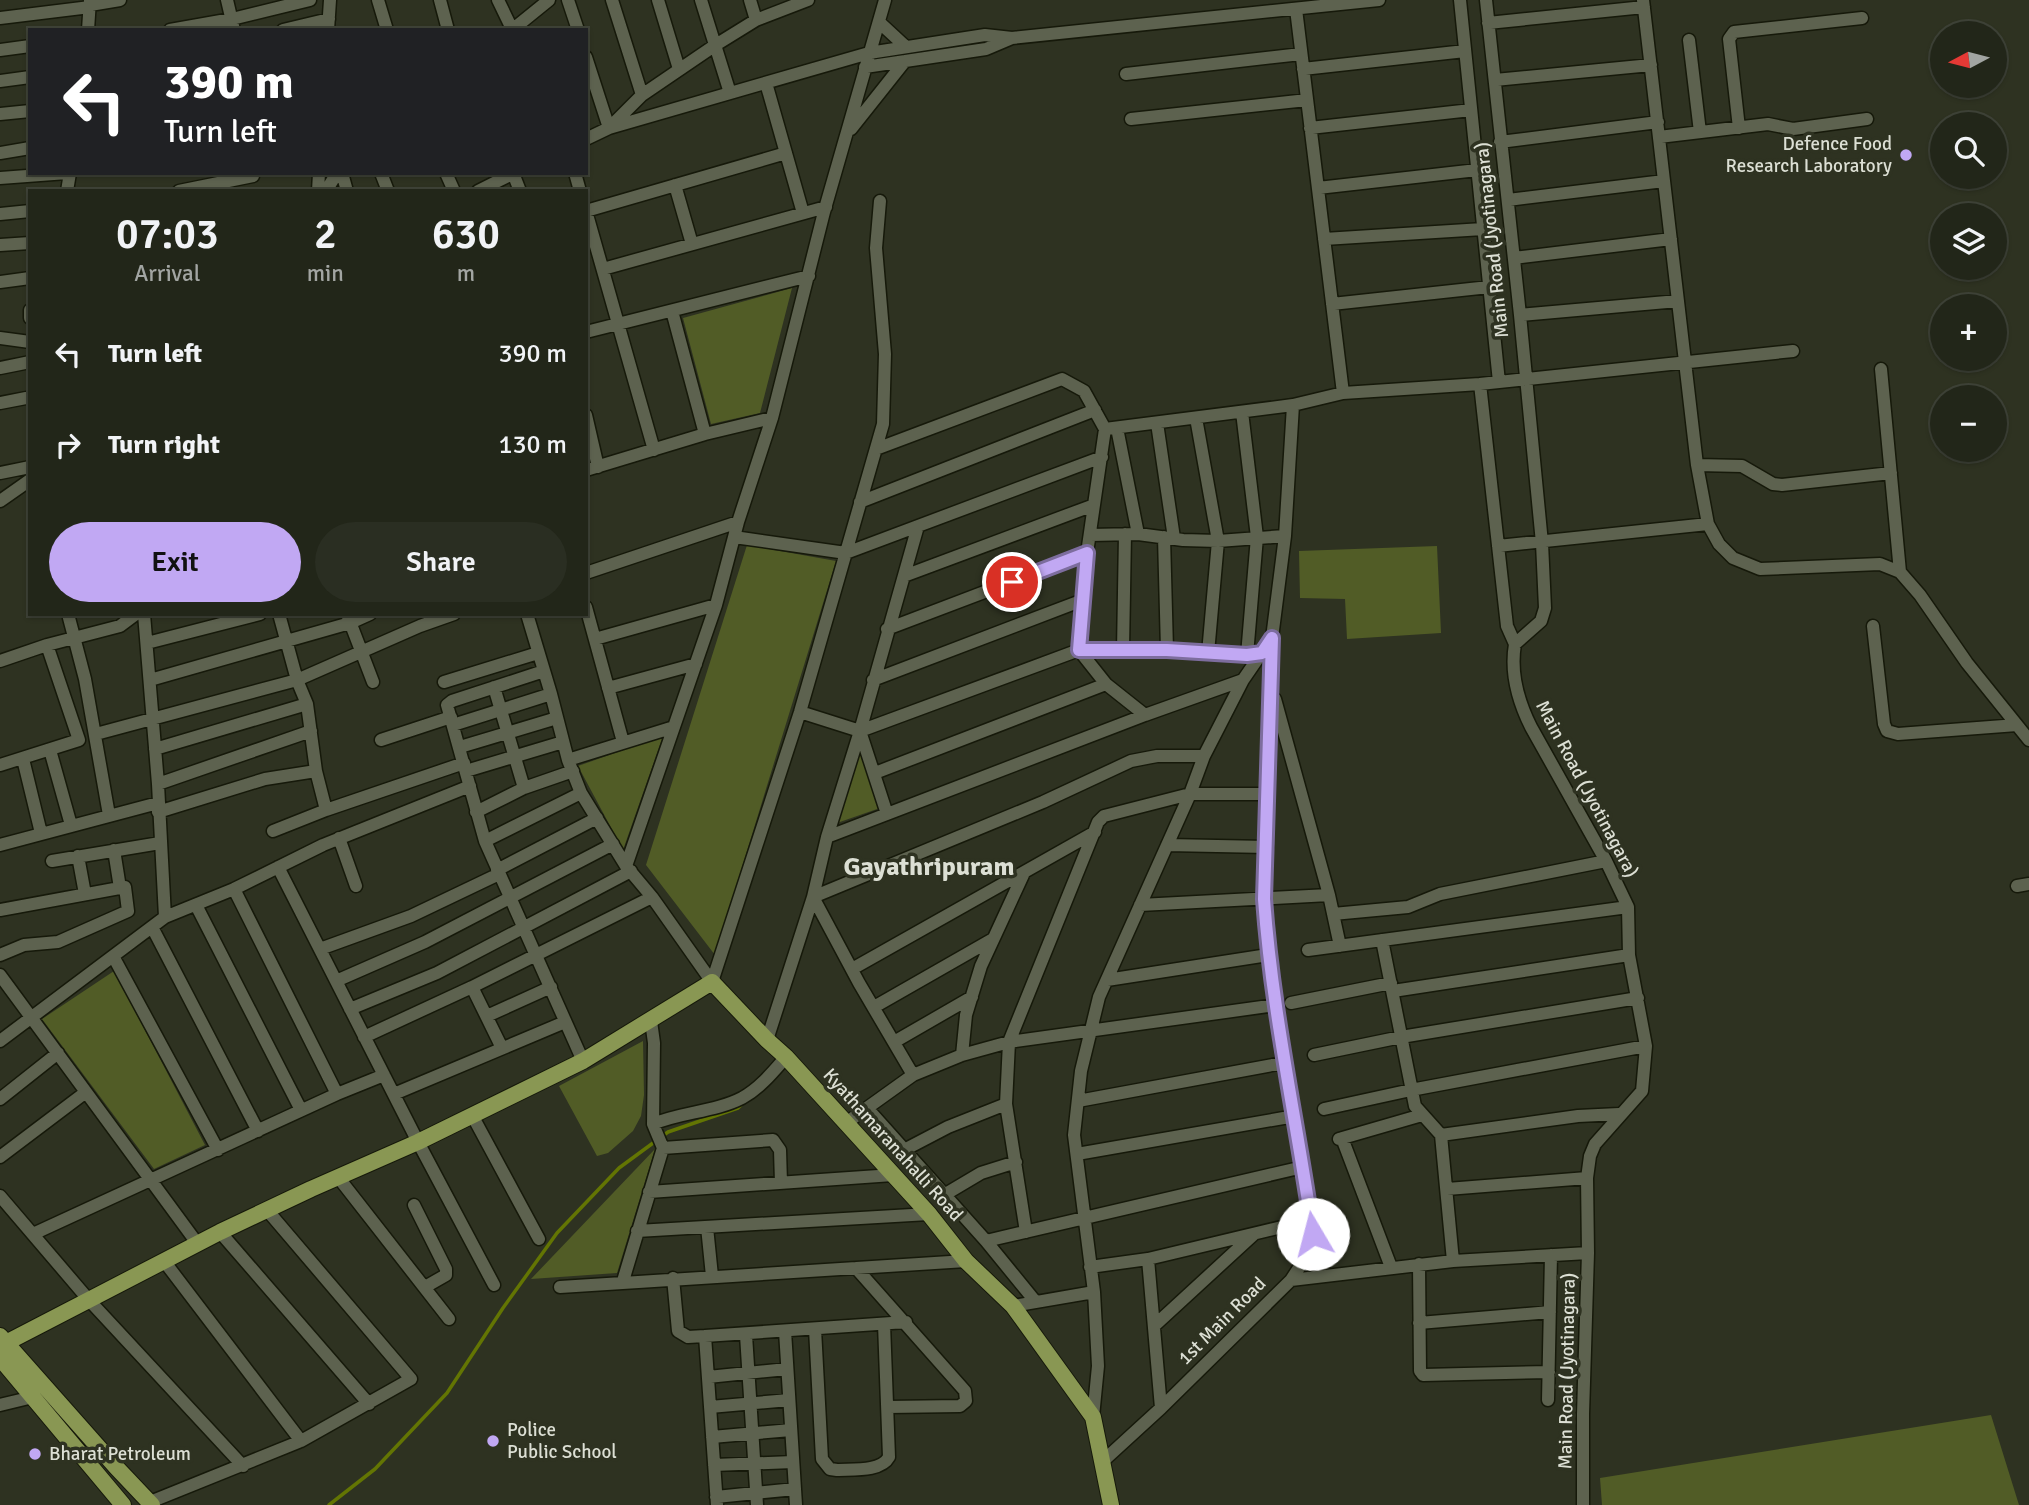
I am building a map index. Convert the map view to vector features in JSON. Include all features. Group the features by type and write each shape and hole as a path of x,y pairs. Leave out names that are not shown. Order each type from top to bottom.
{"main road":[{"path":"151,1504 2,1341 197,1243 418,1142 583,1061 712,982"},
{"name":"Kyathamaranahalli Road","path":"712,982 766,1040 786,1057 929,1214 966,1261 1013,1306 1093,1417 1111,1505"},
{"path":"0,1358 123,1505"},
{"name":"Kyathamaranahalli Road","path":"1101,1505 1102,1464"}],"street":[{"path":"0,18 120,0"},
{"path":"228,0 233,24"},
{"path":"191,28 233,24 310,0"},
{"path":"298,28 328,24 330,0"},
{"path":"378,0 386,28"},
{"path":"440,0 447,28"},
{"path":"498,0 511,28"},
{"path":"568,0 577,28"},
{"path":"612,0 642,94"},
{"path":"658,0 679,69"},
{"path":"701,0 730,93"},
{"path":"750,0 756,20"},
{"path":"609,128 642,94 714,46 756,20 791,3 808,0"},
{"path":"350,1009 437,973 629,868 716,605 738,522 772,418 826,207 885,0"},
{"path":"588,138 609,128 869,53 985,35 1012,38 1379,0"},
{"path":"1460,0 1499,382"},
{"name":"Main Road (Jyotinagara)","path":"1486,0 1542,543 1544,615 1541,621 1515,644 1515,680 1520,705 1628,907 1629,955 1646,1046 1642,1091 1619,1114 1592,1150 1587,1178 1583,1505"},
{"path":"515,28 544,1"},
{"path":"1488,23 1644,3 1685,362 1708,524 1719,544 1733,558 1760,569 1880,564 1900,572 1920,595 1967,663 2029,740"},
{"path":"88,28 90,4"},
{"path":"1296,9 1343,393"},
{"path":"530,16 533,28"},
{"path":"1739,128 1729,39 1734,33 1862,18"},
{"path":"878,22 906,47"},
{"path":"865,67 986,49 1012,38"},
{"path":"1689,40 1700,132"},
{"path":"0,50 28,46"},
{"path":"1303,69 1465,51"},
{"path":"1126,74 1301,54"},
{"path":"846,136 905,61"},
{"path":"588,63 609,128"},
{"path":"1495,80 1651,65"},
{"path":"0,81 28,77"},
{"path":"766,83 803,213"},
{"path":"1131,120 1307,100"},
{"path":"1310,128 1471,110"},
{"path":"0,114 28,111"},
{"path":"1659,137 1768,124 1793,129 1867,119"},
{"path":"1500,142 1657,122"},
{"path":"0,153 28,148"},
{"path":"588,210 786,153"},
{"path":"1318,188 1477,170"},
{"path":"0,178 41,175"},
{"path":"188,189 253,175"},
{"path":"328,189 338,175"},
{"path":"482,189 509,175"},
{"path":"1507,200 1664,181"},
{"path":"675,185 692,244"},
{"path":"712,982 800,712 883,424 885,354 876,248 880,201"},
{"path":"603,269 826,207"},
{"path":"0,215 28,211"},
{"path":"588,218 654,450"},
{"path":"1324,239 1483,229"},
{"path":"1514,258 1671,239"},
{"path":"0,245 28,243"},
{"path":"588,332 809,276"},
{"path":"0,282 28,278"},
{"path":"1332,304 1489,287"},
{"path":"1520,315 1678,301"},
{"path":"672,312 705,434"},
{"path":"0,338 28,342"},
{"path":"1111,428 1293,405 1343,393 1480,384 1793,351"},
{"path":"0,368 28,362"},
{"path":"1881,369 1900,572"},
{"path":"876,449 1062,379 1084,391 1095,410 1111,428 1131,534 1123,650"},
{"path":"1480,384 1507,626 1515,644"},
{"path":"0,403 26,398"},
{"name":"1st Main Road","path":"1102,1464 1291,1280 1306,1257 1313,1234 1295,1116 1283,1063 1268,955 1264,899 1272,638 1285,536 1293,405"},
{"path":"860,502 1095,410"},
{"path":"1242,412 1257,537 1247,655"},
{"path":"588,433 592,468 705,434 772,418"},
{"path":"1196,418 1218,541 1208,653"},
{"path":"1157,423 1169,537 1167,650"},
{"path":"1111,428 1102,457 1087,553 1079,650 1106,684 1145,715"},
{"path":"734,537 846,553 1102,457"},
{"path":"1698,465 1742,466 1773,484 1782,485 1891,474"},
{"path":"0,473 28,467"},
{"path":"0,501 28,481"},
{"path":"904,576 1094,505"},
{"path":"588,572 738,522"},
{"path":"1498,546 1708,524"},
{"path":"766,1040 813,897 827,836 918,526"},
{"path":"1090,535 1131,534 1218,541 1285,536"},
{"path":"887,629 1087,553"},
{"path":"873,680 1083,600"},
{"path":"595,639 716,605"},
{"path":"588,614 623,742"},
{"path":"69,616 96,734 109,815"},
{"path":"144,616 158,784 164,917"},
{"path":"147,643 252,616"},
{"path":"280,616 297,680 307,704 316,771 326,810"},
{"path":"96,734 297,680 362,652 418,620 442,616"},
{"name":"Kyathamaranahalli Road","path":"528,616 570,765 582,793 629,868 712,982"},
{"path":"150,680 286,641 349,618 373,682"},
{"path":"0,661 119,620"},
{"path":"1873,626 1887,731 1898,734 2017,725"},
{"path":"1093,1417 1098,1366 1094,1292 1074,1135 1081,1070 1099,997 1190,794 1204,756 1243,680 1272,638"},
{"path":"0,765 79,740 47,645"},
{"path":"800,712 860,731 1079,650 1167,650 1247,655 1262,653"},
{"path":"444,682 538,653"},
{"path":"608,688 696,664"},
{"path":"544,671 449,703 485,841 583,1061"},
{"path":"827,836 1243,680"},
{"path":"875,773 1106,684"},
{"path":"1271,685 1329,895 1340,946"},
{"path":"494,687 524,788"},
{"path":"381,740 551,694"},
{"path":"155,749 307,704"},
{"path":"460,747 557,718"},
{"path":"476,812 623,742 674,727"},
{"path":"158,784 311,731"},
{"path":"860,731 887,814"},
{"path":"273,831 326,810 465,767 563,742"},
{"path":"50,750 71,825"},
{"path":"813,897 1043,802 1131,761 1157,756 1204,756"},
{"path":"23,758 41,833"},
{"path":"0,845 109,815 158,807 265,779 316,771"},
{"path":"0,1041 164,917 234,889 339,838 470,786"},
{"path":"485,841 582,793"},
{"path":"1026,1232 1006,1104 1009,1042 1098,822 1104,816 1190,794 1268,794"},
{"path":"320,949 411,916 597,818"},
{"path":"852,970 1096,832"},
{"path":"339,838 356,886"},
{"path":"52,861 160,843"},
{"path":"336,981 425,942 613,844"},
{"path":"1167,845 1267,847"},
{"path":"114,850 120,888"},
{"path":"78,856 85,894"},
{"path":"1333,914 1408,907 1440,894 1605,861"},
{"path":"278,867 494,1285"},
{"path":"962,1055 966,1015 981,966 1023,874"},
{"path":"0,910 125,887 128,911 58,942 24,945 0,955"},
{"path":"234,889 337,1094"},
{"path":"1140,905 1329,895"},
{"path":"364,1037 472,987 652,897"},
{"path":"813,897 913,1075"},
{"path":"196,905 301,1111"},
{"path":"1308,950 1628,907"},
{"path":"152,927 258,1131"},
{"path":"874,1007 993,939"},
{"path":"1382,940 1415,1106 1441,1135 1453,1261"},
{"path":"1107,979 1268,955"},
{"path":"1291,1003 1629,955"},
{"path":"113,956 218,1150"},
{"path":"2,982 58,1053 197,1243"},
{"path":"472,987 502,1048"},
{"path":"487,1016 551,987"},
{"path":"894,1042 972,997"},
{"path":"1314,1055 1401,1037 1638,998"},
{"path":"846,1124 913,1075 962,1055 1009,1042 1276,1005"},
{"path":"651,1021 659,1138"},
{"path":"394,1094 565,1022"},
{"path":"1324,1109 1646,1046"},
{"path":"0,1099 58,1053"},
{"path":"622,1281 649,1192 659,1138 666,1118 740,1099 762,1084 786,1057"},
{"path":"1078,1101 1283,1063"},
{"path":"33,1234 384,1075"},
{"path":"0,1157 86,1092"},
{"path":"904,1150 948,1127 1006,1104"},
{"path":"867,1108 986,1241 1035,1301"},
{"path":"1441,1135 1578,1116 1619,1114"},
{"path":"472,1115 539,1239"},
{"path":"1391,1267 1340,1139 1422,1115"},
{"path":"1077,1154 1295,1116"},
{"path":"659,1138 773,1140 780,1150 781,1183"},
{"path":"944,1195 981,1173 1016,1162"},
{"path":"986,1241 1303,1167"},
{"path":"649,1192 893,1175"},
{"path":"338,1177 449,1319"},
{"path":"1447,1189 1587,1178"},
{"path":"0,1196 88,1298 243,1466"},
{"path":"414,1205 447,1273 425,1287"},
{"path":"151,1504 301,1441 411,1379 267,1210"},
{"path":"637,1231 929,1214"},
{"path":"1090,1267 1148,1259 1311,1220"},
{"path":"707,1227 712,1276"},
{"path":"220,1232 369,1404"},
{"path":"1154,1326 1253,1235"},
{"path":"1291,1280 1419,1264 1588,1253"},
{"path":"1548,1400 1551,1255"},
{"path":"1148,1259 1161,1408"},
{"path":"164,1261 301,1441"},
{"path":"560,1287 966,1261"},
{"path":"1419,1264 1420,1371 1423,1375 1549,1372"},
{"path":"856,1268 965,1391 966,1401 960,1406 888,1408"},
{"path":"673,1278 678,1331 681,1335 746,1335 906,1322"},
{"path":"1013,1306 1094,1292"},
{"path":"1419,1323 1550,1312"},
{"path":"815,1328 822,1459 826,1465 837,1470 880,1466 887,1461 888,1408 884,1324"},
{"path":"785,1331 796,1505"},
{"path":"746,1335 757,1499"},
{"path":"705,1336 717,1501 757,1499 795,1489"},
{"path":"708,1377 787,1369"},
{"path":"0,1405 33,1397"},
{"path":"710,1407 789,1399"},
{"path":"712,1437 791,1430"},
{"path":"714,1465 793,1462"}],"green space":[{"path":"792,288 760,413 711,424 683,318"},
{"path":"747,545 836,561 715,955 646,865"},
{"path":"1437,546 1441,633 1347,639 1345,599 1300,598 1299,551"},
{"path":"663,736 623,850 578,766"},
{"path":"861,740 880,808 837,823"},
{"path":"114,971 205,1145 154,1169 42,1019"},
{"path":"643,1041 644,1095 641,1116 633,1131 608,1153 597,1156 559,1086"},
{"path":"655,1149 617,1273 531,1279"},
{"path":"1991,1415 2019,1505 1602,1505 1600,1478"}],"waterway":[{"path":"329,1505 375,1469 447,1393 557,1233 619,1168 668,1132 738,1108 743,1103"}],"place":[{"name":"Defence Food Research Laboratory","path":"1906,155"},
{"name":"Police Public School","path":"493,1441"},
{"name":"Bharat Petroleum","path":"35,1454"}],"district":[{"name":"Gayathripuram","path":"929,867"}],"route":[{"path":"1012,582 1087,553 1079,650 1167,650 1247,655 1262,653 1272,638 1264,899 1268,955 1283,1063 1300,1147 1313,1234"}]}
